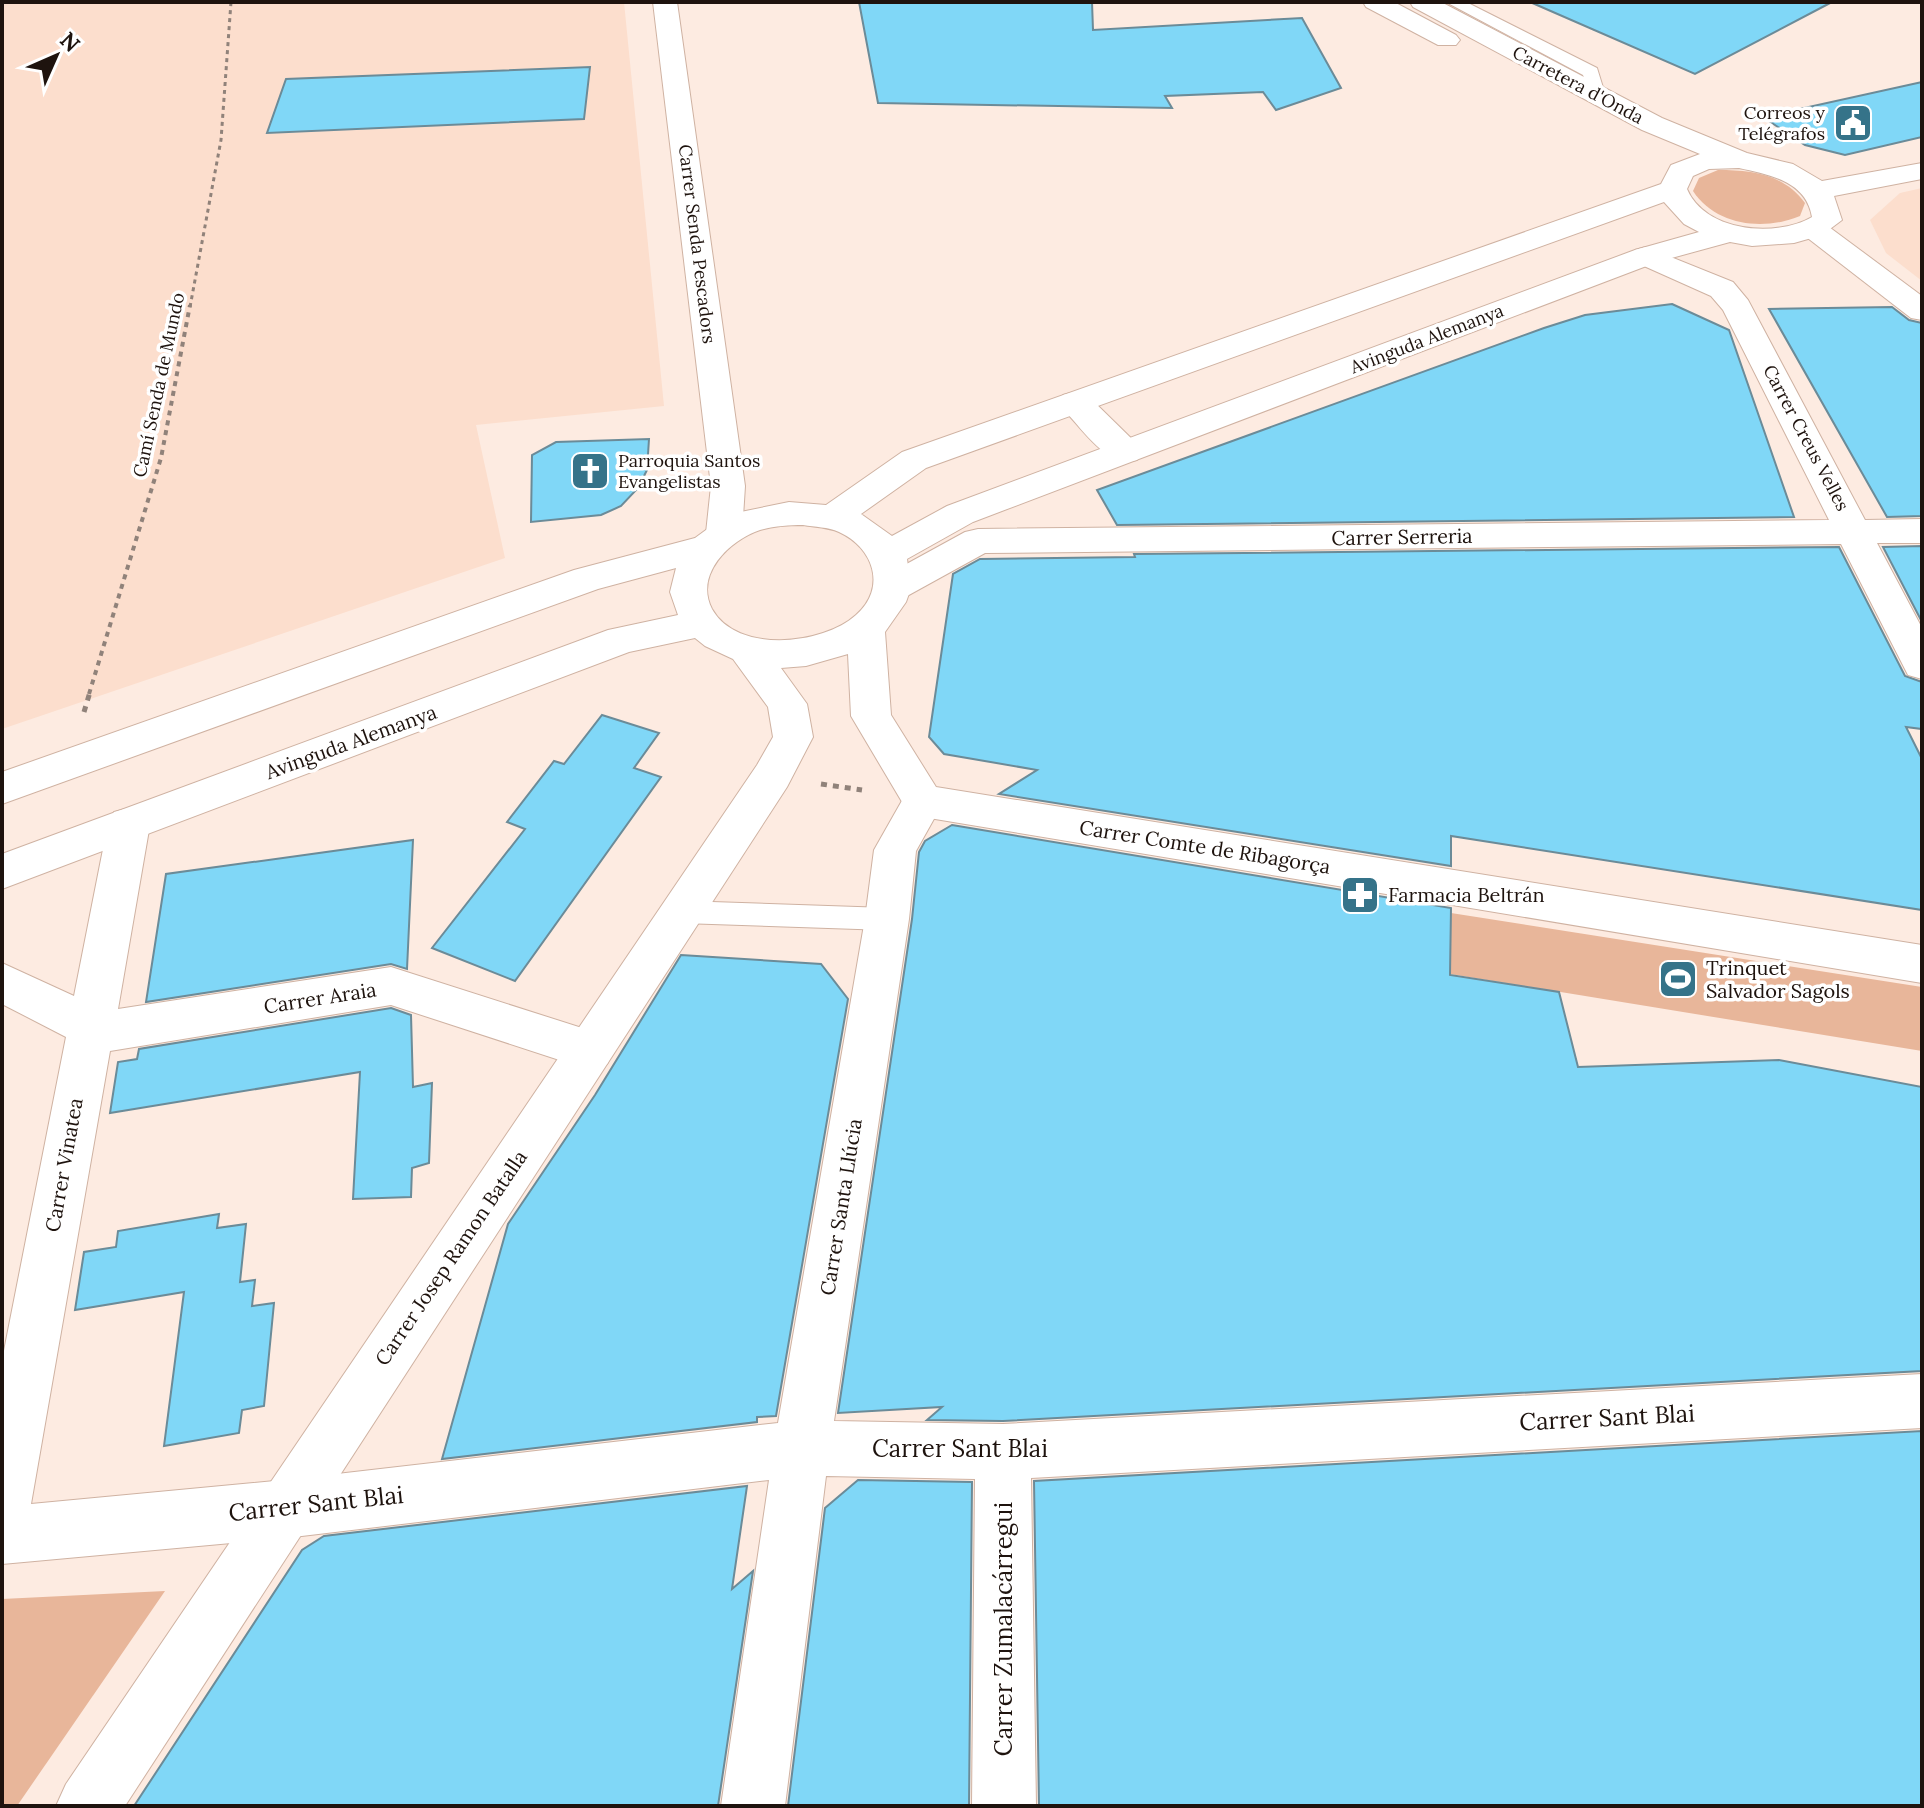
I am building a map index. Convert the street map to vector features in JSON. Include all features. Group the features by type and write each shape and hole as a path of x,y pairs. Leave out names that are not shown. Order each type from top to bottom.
{"street":[{"name":"Carrer Senda Pescadors","path":"665,2 728,486 714,541"},
{"name":"Carretera d'Onda","path":"1375,2 1665,167 1681,206 1732,232"},
{"name":"Carretera d'Onda","path":"1422,2 1652,124 1739,160"},
{"path":"833,517 914,460 1075,402 1665,167 1739,160 1776,168 1820,190 1826,204 1827,220 1815,230 1778,237 1732,232"},
{"path":"1820,190 1922,171"},
{"path":"1815,230 1922,311"},
{"name":"Avinguda Alemanya","path":"891,570 960,514 1646,256 1732,232"},
{"name":"Carrer Creus Velles","path":"1646,256 1722,289 1737,307 1922,665"},
{"path":"1075,402 1125,452"},
{"path":"728,486 772,515"},
{"path":"2,788 587,579 714,541 746,522 772,515 803,513 833,517 875,538 891,570 885,609 866,628 841,643 810,651 777,654 746,648 722,638 703,623 691,605 688,586 693,566 714,541"},
{"name":"Carrer Serreria","path":"891,570 978,541 1922,531"},
{"name":"Avinguda Alemanya","path":"2,872 622,640 703,623"},
{"path":"866,628 871,716 923,801"},
{"path":"746,648 787,704"},
{"name":"Carrer Josep Ramon Batalla","path":"88,1806 772,776 793,737 787,704 810,651"},
{"name":"Carrer Santa Llúcia","path":"753,1806 802,1448 887,919 895,850 923,801"},
{"name":"Carrer Comte de Ribagorça","path":"923,801 1922,964"},
{"name":"Carrer Vinatea","path":"2,1506 129,824"},
{"path":"2,982 89,1030"},
{"name":"Carrer Araia","path":"89,1030 391,986 590,1050"},
{"name":"Carrer Sant Blai","path":"2,1535 285,1509 802,1448 1003,1452 1922,1401"},
{"name":"Carrer Zumalacárregui","path":"1003,1452 1004,1806"}],"lane":[{"path":"1454,2 1591,72 1597,94"},
{"path":"682,912 887,919"}],"path":[{"name":"Camí Senda de Mundo","path":"68,764 161,458 221,140 231,2"},
{"path":"772,776 923,801"}],"shaded area":[{"path":"2,2 624,2 664,406 476,425 505,558 2,729"},
{"path":"1718,170 1755,173 1777,180 1797,193 1805,203 1800,216 1786,221 1756,224 1714,212 1693,191 1699,178"},
{"path":"1922,188 1922,281 1886,253 1870,220 1900,193"},
{"name":"Trinquet Salvador Sagols","path":"1451,913 1922,987 1922,1051 1450,974"},
{"path":"165,1591 17,1806 2,1806 2,1599"}],"building":[{"path":"859,2 1092,2 1093,30 1302,18 1341,88 1276,110 1263,92 1165,96 1172,108 878,103"},
{"path":"1530,2 1832,2 1695,74"},
{"path":"590,67 584,119 267,133 286,79"},
{"name":"Correos y Telégrafos","path":"1922,82 1922,137 1845,155 1805,145 1763,117"},
{"path":"1672,304 1729,330 1794,517 1117,525 1097,490 1544,328 1585,315"},
{"path":"1892,307 1909,320 1922,323 1922,516 1887,517 1769,309"},
{"path":"649,439 647,470 638,488 621,506 601,515 531,522 532,455 556,442"},
{"path":"1922,546 1922,622 1883,547"},
{"path":"1839,547 1905,676 1922,682 1922,729 1906,727 1922,759 1922,910 1451,836 1451,866 999,794 1037,770 944,754 929,737 953,574 980,559 1135,557 1134,554"},
{"path":"602,715 659,733 634,768 661,777 515,981 432,948 525,829 507,822 554,761 564,764"},
{"path":"952,825 1451,908 1450,975 1559,992 1578,1067 1779,1060 1922,1087 1922,1371 1003,1421 927,1420 942,1407 838,1413 912,919 919,852 925,841"},
{"path":"413,840 407,969 391,964 146,1002 166,874"},
{"path":"681,955 821,964 848,999 776,1416 757,1417 757,1422 442,1459 508,1224 595,1095"},
{"path":"391,1008 411,1015 413,1087 432,1083 429,1163 412,1168 411,1197 353,1199 360,1072 110,1113 118,1062 137,1059 139,1049"},
{"path":"219,1214 217,1228 246,1224 240,1282 255,1280 252,1306 274,1303 264,1406 242,1410 239,1433 164,1446 184,1292 75,1310 84,1252 116,1247 118,1231"},
{"path":"1922,1431 1922,1806 1039,1806 1034,1481"},
{"path":"858,1480 972,1482 969,1806 788,1806 825,1508"},
{"path":"747,1486 732,1589 753,1571 718,1806 134,1806 302,1550 324,1536"}],"place":[{"name":"Correos y Telégrafos","path":"1853,123"},
{"name":"Parroquia Santos Evangelistas","path":"590,471"},
{"name":"Farmacia Beltrán","path":"1360,895"},
{"name":"Trinquet Salvador Sagols","path":"1678,979"}]}
